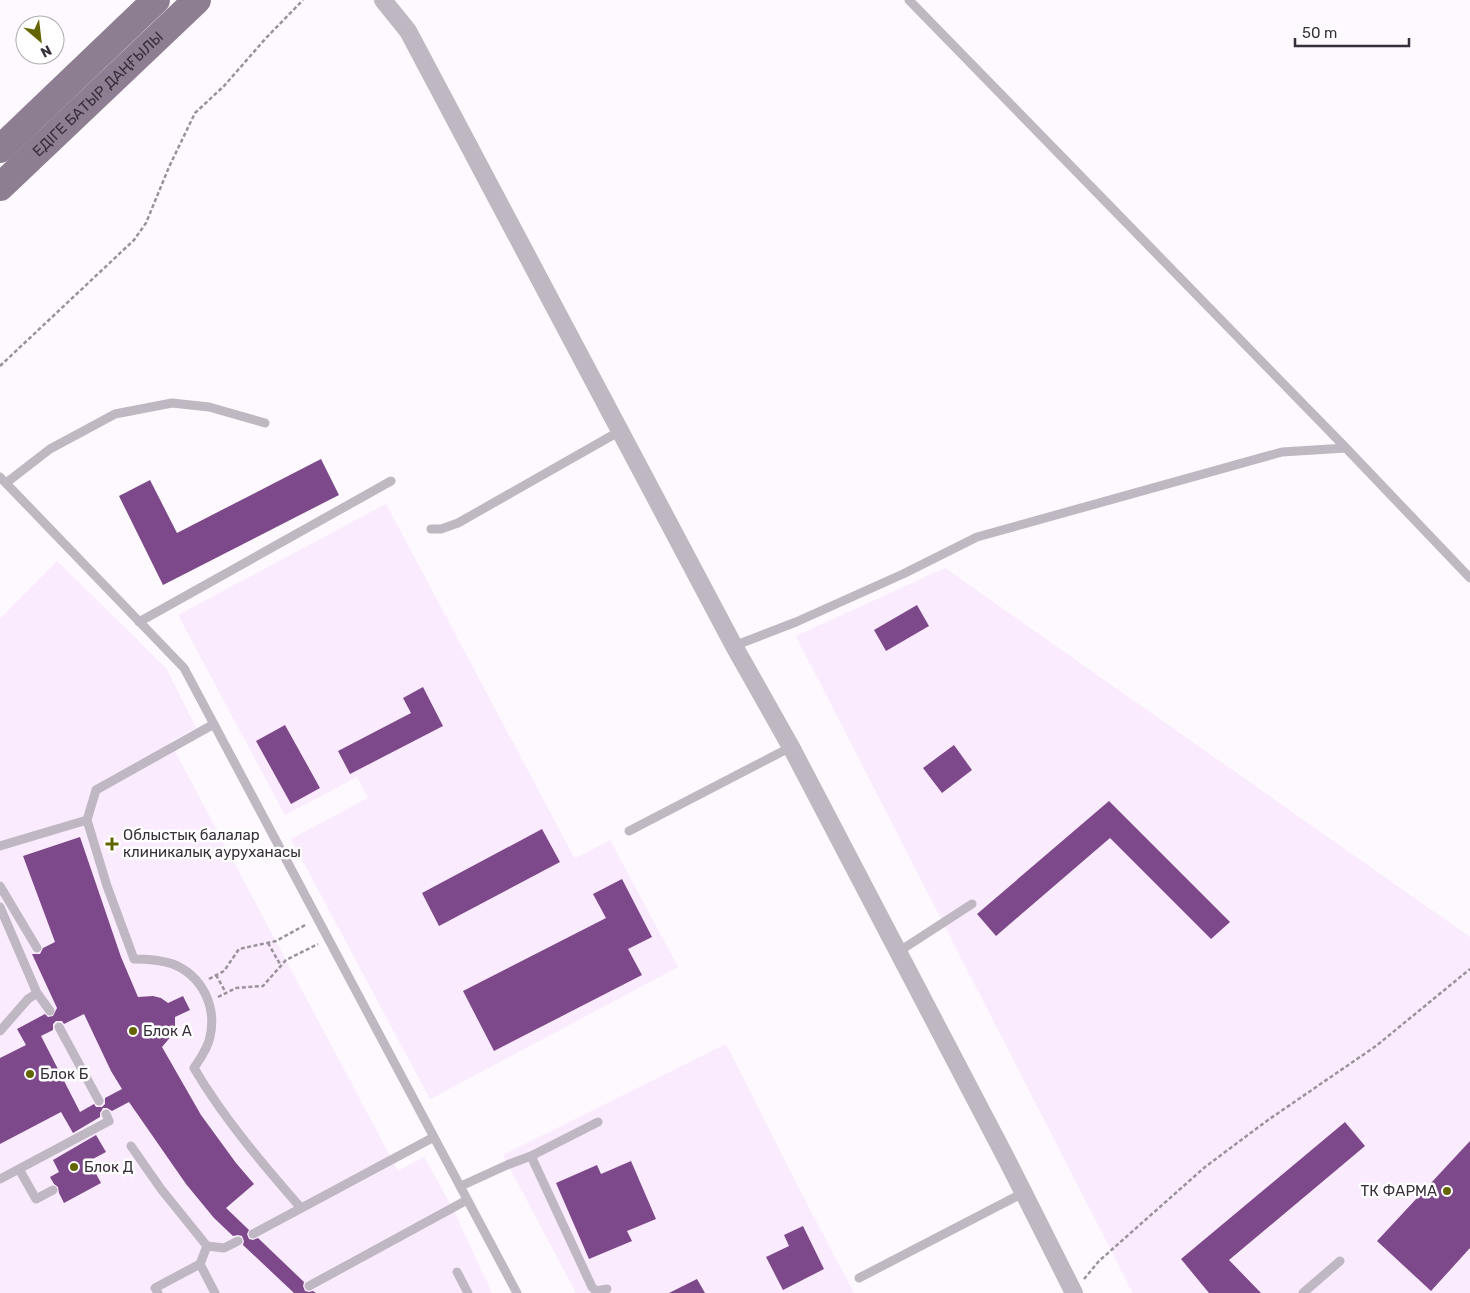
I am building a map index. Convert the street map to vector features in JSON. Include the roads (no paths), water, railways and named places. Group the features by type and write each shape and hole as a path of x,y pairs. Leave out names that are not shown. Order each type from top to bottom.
{"main road":[{"name":"ЕДІГЕ БАТЫР ДАҢҒЫЛЫ","path":"0,149 156,0"},
{"name":"ЕДІГЕ БАТЫР ДАҢҒЫЛЫ","path":"0,187 197,0"}],"street":[{"path":"383,0 408,31 734,646 791,747 1073,1293"}],"lane":[{"path":"909,0 1346,448 1470,578"},
{"path":"265,423 209,407 172,403 115,414 50,449 3,480 184,668 517,1293"},
{"path":"431,529 441,529 458,523 620,432"},
{"path":"734,646 796,622 903,574 977,537 1282,452 1346,448"},
{"path":"139,622 391,481"},
{"path":"214,724 96,790 87,820 107,886 134,959 153,960 171,964 186,971 200,984 209,1002 212,1020 210,1039 194,1068 227,1119 263,1165 301,1208"},
{"path":"629,831 791,747"},
{"path":"0,846 87,820"},
{"path":"0,886 37,948"},
{"path":"898,952 972,904"},
{"path":"0,907 37,993 50,1011"},
{"path":"0,1031 28,999 37,993"},
{"path":"59,1027 99,1101"},
{"path":"0,1179 109,1121 106,1114"},
{"path":"460,1186 531,1156 598,1122"},
{"path":"253,1234 434,1137"},
{"path":"132,1146 161,1189 207,1246 224,1248 238,1241"},
{"path":"531,1156 592,1287 596,1291 607,1289"},
{"path":"19,1169 36,1199 53,1190"},
{"path":"860,1278 1023,1193"},
{"path":"309,1286 467,1200"},
{"path":"154,1291 200,1264 207,1246"},
{"path":"1303,1293 1340,1261"},
{"path":"200,1264 215,1293"},
{"path":"457,1272 468,1293"}],"place":[{"name":"Облыстық балалар клиникалық ауруханасы","path":"112,844"},
{"name":"Блок А","path":"133,1031"},
{"name":"Блок Б","path":"30,1074"},
{"name":"Блок Д","path":"74,1167"},
{"name":"ТК ФАРМА","path":"1447,1191"}]}
